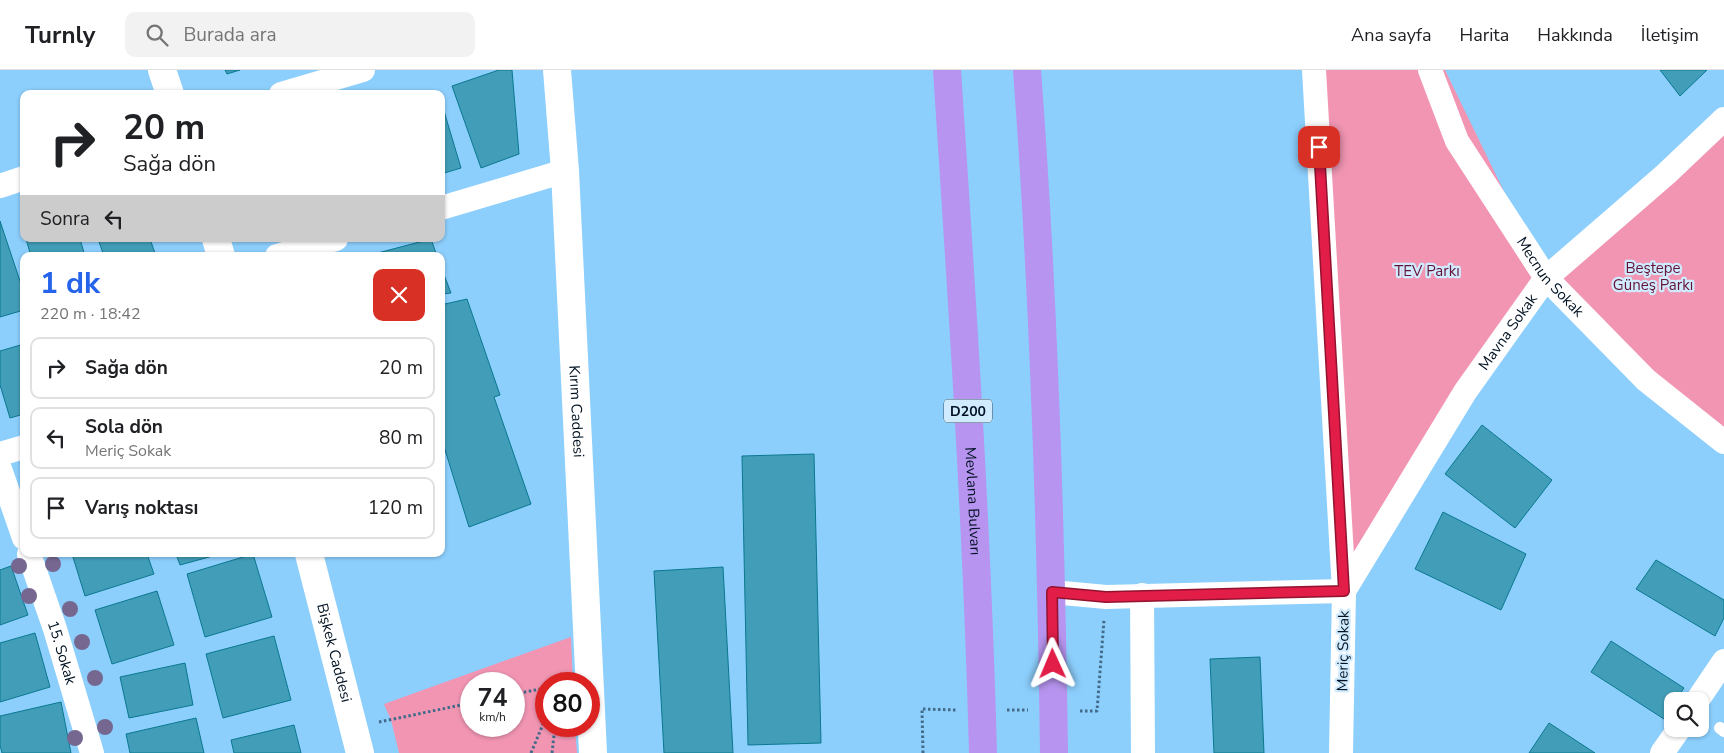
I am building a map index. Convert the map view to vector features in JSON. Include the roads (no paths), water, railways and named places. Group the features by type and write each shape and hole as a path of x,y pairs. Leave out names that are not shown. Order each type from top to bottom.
{"highway":[{"name":"Mevlana Bulvarı","path":"947,70 979,616 983,753"},
{"path":"1027,70 1037,200 1052,592 1054,753"}],"street":[{"path":"162,70 169,90"},
{"path":"295,90 363,70"},
{"name":"Kırım Caddesi","path":"557,70 565,171 593,753"},
{"name":"Meriç Sokak","path":"1314,70 1344,591 1341,753"},
{"name":"Mecnun Sokak","path":"1430,70 1457,141 1546,278 1646,380 1724,442"},
{"name":"Mavna Sokak","path":"1344,591 1465,392 1546,278 1666,174 1724,119"},
{"path":"445,207 565,171"},
{"path":"0,186 20,179"},
{"path":"291,252 326,242"},
{"path":"0,454 20,447"},
{"path":"0,470 20,527"},
{"name":"15. Sokak","path":"30,557 55,629 92,753"},
{"name":"Bişkek Caddesi","path":"310,557 360,753"},
{"path":"1052,592 1106,597 1344,591"},
{"path":"1142,595 1143,753"},
{"path":"1703,692 1724,661"},
{"path":"1662,753 1673,737"}],"park label":[{"name":"TEV Parkı","path":"1427,271"},
{"name":"Beştepe Güneş Parkı","path":"1653,276"}]}
